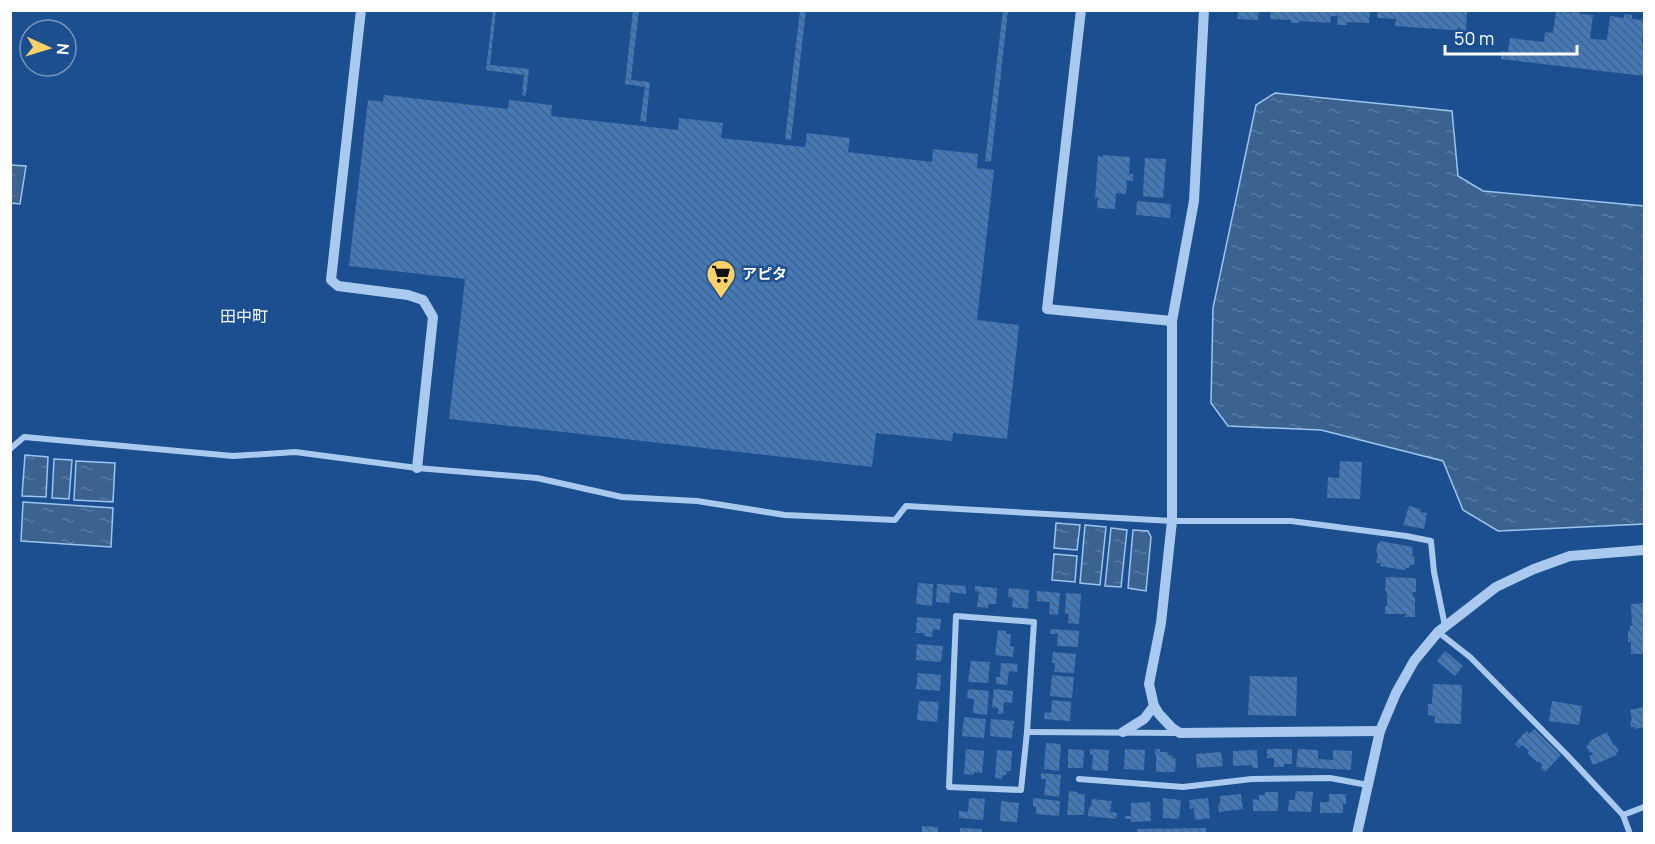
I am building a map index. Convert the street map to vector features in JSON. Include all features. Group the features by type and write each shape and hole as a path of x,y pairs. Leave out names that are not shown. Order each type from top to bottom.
{"street":[{"path":"361,10 331,280 338,286 408,295 423,300 433,316 417,468"},
{"path":"1081,10 1047,309 1172,321"},
{"path":"1180,734 1165,722 1154,706 1149,684 1161,622 1172,521 1172,321 1194,201 1204,10"},
{"path":"10,449 24,437 232,456 295,452 417,468 537,478 622,497 697,501 785,515 895,520 906,506 1172,521 1291,520 1431,541 1442,629 1623,815 1630,834"},
{"path":"1357,834 1380,731 1396,693 1414,661 1442,629 1496,588 1534,569 1570,556 1644,550"},
{"path":"956,616 1034,622 1028,732 1021,790 948,787 956,616"},
{"path":"1123,732 1144,719 1154,706"},
{"path":"1028,732 1180,734 1380,731"},
{"path":"1079,779 1183,787 1252,778 1330,778 1368,785"},
{"path":"1623,815 1644,807"}],"water":[{"path":"1275,93 1452,111 1458,176 1483,191 1644,206 1644,524 1498,531 1463,510 1443,461 1321,430 1228,426 1211,403 1213,308 1256,105"},
{"path":"10,165 26,166 20,204 11,203"},
{"path":"25,455 48,457 46,497 22,496"},
{"path":"54,459 72,460 69,499 52,498"},
{"path":"76,461 115,463 113,502 74,500"},
{"path":"23,502 113,508 111,547 21,541"},
{"path":"1056,523 1080,525 1077,550 1054,548"},
{"path":"1085,525 1106,527 1100,585 1080,583"},
{"path":"1111,528 1127,530 1121,587 1105,586"},
{"path":"1133,530 1148,531 1151,537 1146,591 1128,588"},
{"path":"1054,554 1077,556 1075,582 1052,580"}],"building":[{"path":"493,10 496,10 490,65 529,69 526,96 522,95 524,75 486,70"},
{"path":"633,10 639,10 631,80 650,82 646,122 640,121 645,87 625,84"},
{"path":"800,10 806,10 791,140 785,139"},
{"path":"1003,10 1008,10 991,162 985,161"},
{"path":"1238,10 1259,10 1258,20 1237,19"},
{"path":"1271,10 1370,10 1369,23 1347,22 1347,25 1337,25 1338,16 1331,16 1330,23 1300,21 1291,23 1291,20 1270,19"},
{"path":"1378,10 1467,10 1466,31 1395,26 1396,19 1377,18"},
{"path":"1572,10 1580,10 1580,14 1593,15 1590,39 1607,40 1610,16 1624,18 1624,14 1632,15 1632,19 1644,20 1642,44 1644,44 1644,76 1501,59 1501,51 1508,52 1510,38 1544,42 1545,32 1553,33 1556,11 1572,13"},
{"name":"アピタ","path":"384,95 508,109 509,100 552,105 551,116 678,130 679,118 723,123 721,138 805,147 807,133 850,138 848,152 932,162 933,149 978,154 977,168 994,170 977,320 1019,325 1007,439 953,433 952,441 876,433 872,467 449,419 465,279 349,266 368,100 383,102"},
{"path":"1103,155 1130,157 1129,174 1133,174 1133,181 1127,180 1126,194 1116,193 1115,209 1097,208 1098,198 1095,198 1098,156 1103,157"},
{"path":"1145,158 1166,159 1163,198 1143,196"},
{"path":"1137,201 1171,204 1170,218 1136,215"},
{"path":"1340,461 1362,462 1360,499 1327,498 1328,477 1339,478"},
{"path":"1409,506 1427,513 1424,529 1403,525"},
{"path":"1380,541 1413,547 1414,565 1410,565 1405,570 1380,566 1381,563 1376,563 1378,554 1376,550"},
{"path":"1386,577 1416,578 1416,592 1413,592 1415,617 1405,617 1406,614 1385,614"},
{"path":"918,583 933,584 932,606 916,604"},
{"path":"937,584 966,586 966,594 950,592 949,603 936,602"},
{"path":"975,586 997,588 996,604 988,604 988,608 977,607 979,592 975,591"},
{"path":"1009,588 1029,590 1028,609 1012,607 1013,598 1008,597"},
{"path":"1037,591 1060,593 1058,615 1049,614 1050,602 1037,601"},
{"path":"1066,593 1081,594 1079,624 1068,623 1069,614 1065,613"},
{"path":"1644,603 1644,654 1631,654 1628,631 1632,626 1631,604"},
{"path":"917,617 941,619 940,630 933,629 932,637 924,636 925,633 916,633"},
{"path":"1051,629 1079,631 1078,647 1057,646 1058,634 1050,634"},
{"path":"998,630 1011,634 1010,646 1014,647 1013,657 995,655"},
{"path":"917,644 943,646 941,662 916,660"},
{"path":"1445,651 1463,666 1455,676 1437,661"},
{"path":"1053,652 1076,654 1074,673 1054,672"},
{"path":"971,661 990,662 988,683 968,682"},
{"path":"1001,663 1018,664 1017,672 1009,671 1007,685 996,684 996,677 1000,677"},
{"path":"918,673 941,675 940,691 916,689"},
{"path":"1052,675 1074,677 1072,698 1050,696"},
{"path":"1250,676 1297,677 1296,716 1248,715"},
{"path":"1433,684 1462,685 1461,724 1435,723 1435,716 1428,715 1428,704 1432,704"},
{"path":"968,689 989,691 987,715 973,713 974,699 967,698"},
{"path":"994,689 1013,691 1012,703 1004,702 1003,714 998,714 998,708 992,707"},
{"path":"1052,700 1071,702 1070,721 1044,719 1045,712 1051,713"},
{"path":"919,701 939,702 937,722 917,720"},
{"path":"1552,701 1582,706 1579,725 1549,721"},
{"path":"1643,707 1644,727 1634,729 1631,727 1630,710"},
{"path":"964,717 986,719 984,738 962,736"},
{"path":"991,719 1014,721 1012,738 990,736"},
{"path":"1534,729 1561,755 1545,772 1540,768 1543,765 1527,753 1529,751 1522,745 1519,748 1515,744 1526,731 1529,734"},
{"path":"1607,732 1619,751 1617,755 1593,765 1589,756 1593,754 1586,746 1591,740"},
{"path":"1046,743 1061,744 1059,771 1044,769"},
{"path":"966,749 984,751 982,773 964,774"},
{"path":"1068,749 1084,750 1083,768 1068,768"},
{"path":"1090,749 1109,750 1108,771 1092,770 1093,755 1090,754"},
{"path":"1125,749 1145,750 1144,770 1124,769"},
{"path":"1155,749 1168,752 1168,755 1176,759 1175,772 1156,772"},
{"path":"1267,749 1292,749 1292,764 1274,767 1274,758 1267,758"},
{"path":"1298,749 1318,750 1318,759 1333,760 1333,750 1352,751 1351,770 1296,767"},
{"path":"997,750 1012,751 1011,771 1007,771 1002,779 995,778"},
{"path":"1257,750 1258,768 1252,768 1252,765 1233,766 1233,751"},
{"path":"1221,752 1223,766 1197,768 1196,754"},
{"path":"1041,773 1061,775 1059,797 1044,795 1046,779 1041,779"},
{"path":"1069,791 1085,794 1084,815 1067,815"},
{"path":"1296,791 1313,792 1311,812 1288,811 1289,800 1295,800"},
{"path":"1265,792 1278,792 1278,811 1253,811 1253,799 1259,800 1259,795 1265,795"},
{"path":"1241,794 1243,809 1219,812 1220,796"},
{"path":"1329,794 1346,794 1343,813 1320,813 1320,802 1329,802"},
{"path":"969,798 985,799 983,820 959,818 959,811 968,812"},
{"path":"1033,798 1060,801 1059,816 1036,814"},
{"path":"1163,798 1181,800 1179,819 1163,818"},
{"path":"1208,798 1210,818 1195,820 1194,808 1190,809 1189,800"},
{"path":"1092,799 1112,801 1110,812 1117,813 1116,819 1088,816"},
{"path":"1001,801 1019,803 1017,822 1000,821"},
{"path":"1150,802 1151,821 1131,822 1131,819 1125,819 1125,816 1131,816 1131,803"},
{"path":"922,826 938,827 938,834 922,834"},
{"path":"960,828 982,829 982,834 960,834"},
{"path":"1206,828 1206,834 1137,834 1137,829"}],"place":[{"name":"アピタ","path":"721,300"}],"district":[{"name":"田中町","path":"244,316"}]}
